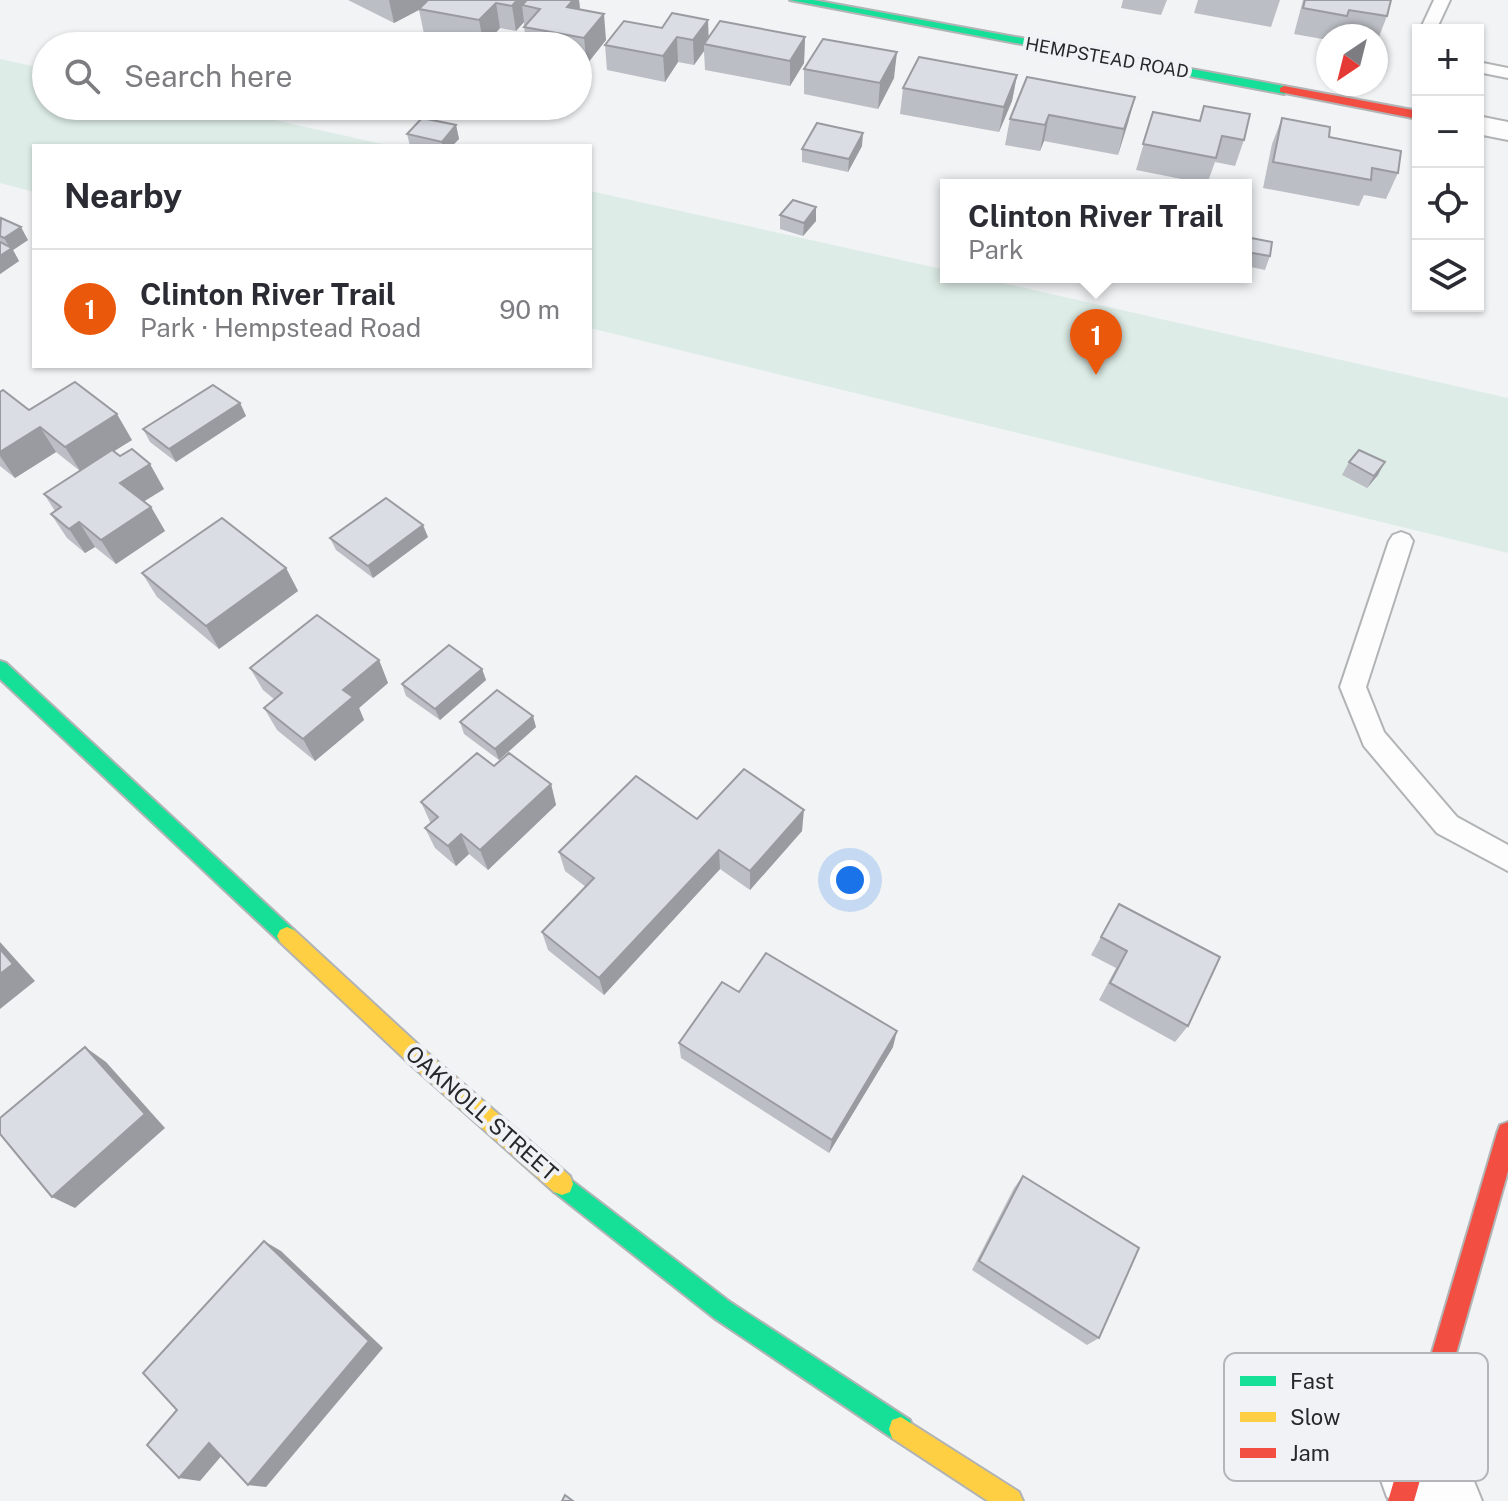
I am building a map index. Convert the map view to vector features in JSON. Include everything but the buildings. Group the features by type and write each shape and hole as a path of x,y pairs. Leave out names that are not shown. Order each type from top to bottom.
{"street":[{"name":"HEMPSTEAD ROAD","path":"795,0 842,4 1412,114"},
{"path":"1484,126 1508,131"},
{"name":"OAKNOLL STREET","path":"0,668 417,1057 598,1215 722,1310 1010,1501"},
{"path":"1455,1353 1508,1133"}],"lane":[{"path":"1431,24 1442,0"},
{"path":"1484,68 1508,73"},
{"path":"1401,541 1353,687 1373,738 1447,825 1508,859"}],"shaded area":[{"path":"0,59 32,66 32,120 275,120 382,144 32,144 32,191 0,183"},
{"path":"592,191 940,269 940,283 1002,283 1508,398 1508,553 592,328"}],"traffic: fast":[{"path":"795,0 1284,90"},
{"path":"0,668 287,936"},
{"path":"562,1184 722,1310 901,1429"}],"traffic: slow":[{"path":"287,936 417,1057 562,1184"},
{"path":"901,1429 1010,1501"}],"traffic: jam":[{"path":"1284,90 1412,114"},
{"path":"1444,1353 1508,1133"},
{"path":"1401,1501 1407,1481"}],"place":[{"name":"Clinton River Trail","path":"1096,375"}]}
